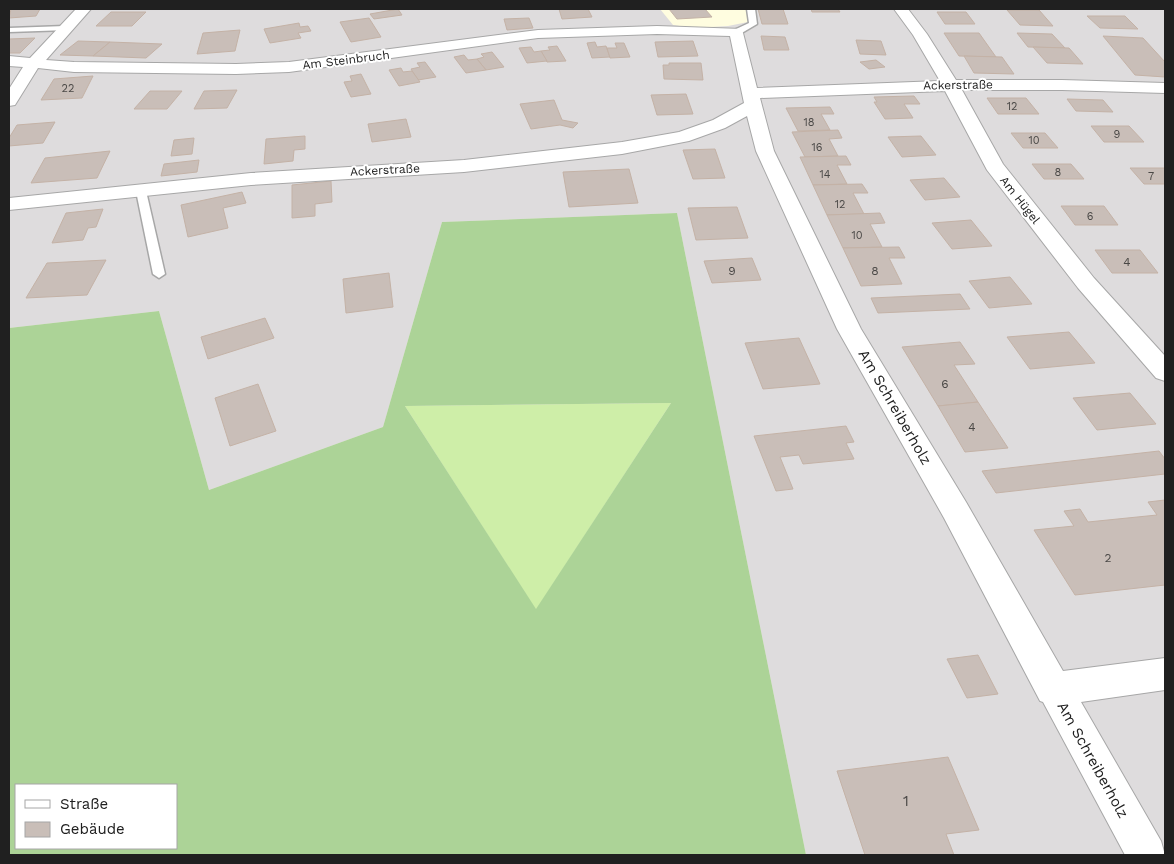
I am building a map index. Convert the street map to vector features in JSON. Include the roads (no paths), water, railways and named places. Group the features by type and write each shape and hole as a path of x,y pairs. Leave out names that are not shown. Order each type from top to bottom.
{"street":[{"path":"9,101 33,64 84,9"},
{"name":"Am Hügel","path":"901,9 920,34 951,85 994,166 1086,283 1165,372"},
{"path":"649,16 657,30 737,32"},
{"name":"Am Steinbruch","path":"9,62 74,68 171,70 289,67 538,34 657,30"},
{"name":"Am Schreiberholz","path":"737,32 741,56 765,151 849,328 955,510 1147,855"},
{"name":"Ackerstraße","path":"9,204 251,178 464,166 622,148 683,137 719,124 753,99 951,85 1063,84 1158,87"},
{"path":"1158,87 1165,104"},
{"path":"1053,689 1165,674"}],"lane":[{"path":"737,32 752,24 750,9"},
{"path":"9,30 65,28"},
{"path":"141,191 159,274"}]}
